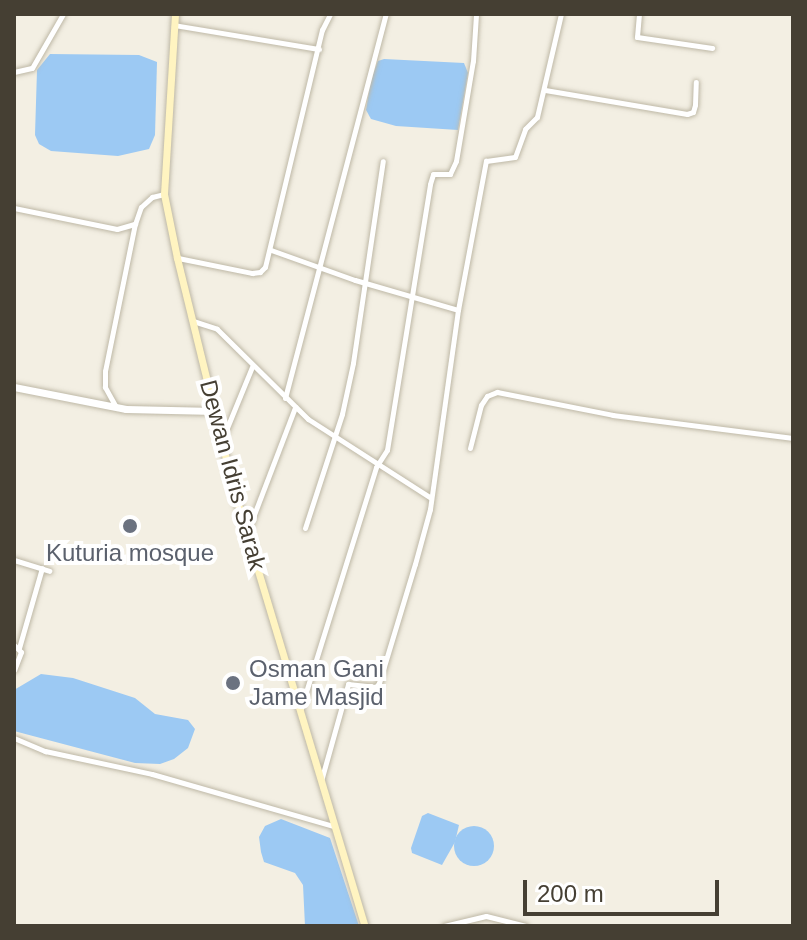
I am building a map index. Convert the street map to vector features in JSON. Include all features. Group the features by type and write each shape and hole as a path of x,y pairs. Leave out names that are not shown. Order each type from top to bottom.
{"main road":[{"name":"Dewan Idris Sarak","path":"175,14 164,194 177,258 247,534 365,926"}],"street":[{"path":"14,72 32,68 63,14"},
{"path":"177,258 260,272 271,250 322,30 330,14"},
{"path":"285,398 386,14"},
{"path":"301,708 378,462 387,450 433,174 450,174 456,161 473,61 476,14"},
{"path":"321,782 348,684 376,687 379,683 431,498 458,310 486,161 515,157 525,129 537,117 561,14"},
{"path":"639,14 637,37 712,48"},
{"path":"174,25 319,49"},
{"path":"545,90 687,114 693,112 695,105 696,82"},
{"path":"305,528 334,437 353,363 383,161"},
{"path":"116,408 105,387 105,371 135,224 141,207 152,197 164,194"},
{"path":"14,208 117,229 135,224"},
{"path":"271,250 365,283 458,310"},
{"path":"193,321 217,329 285,398 334,437 431,498"},
{"path":"222,441 252,367"},
{"path":"14,387 116,408 215,411"},
{"path":"470,448 481,405 487,396 497,392 613,415 793,438"},
{"path":"247,534 295,407"},
{"path":"14,560 45,570 17,646 21,652 14,670"},
{"path":"14,738 45,751 152,774 333,826"},
{"path":"444,926 486,916 526,926"}],"water":[{"path":"50,54 139,55 157,62 155,135 149,149 118,156 51,151 39,144 35,135 37,70"},
{"path":"378,61 464,63 468,73 458,130 396,126 371,119 366,110 371,80"},
{"path":"41,674 73,678 135,698 155,714 188,720 195,729 188,748 174,759 160,764 135,763 14,731 14,690"},
{"path":"428,813 459,825 455,842 442,865 412,853 422,816"},
{"path":"281,819 330,838 359,926 305,926 303,885 295,873 264,862 261,852 259,837 265,826"},
{"path":"474,826 488,832 494,846 488,860 474,866 460,860 454,846 460,832"}],"place":[{"name":"Kuturia mosque","path":"130,526"},
{"name":"Osman Gani Jame Masjid","path":"233,683"}]}
